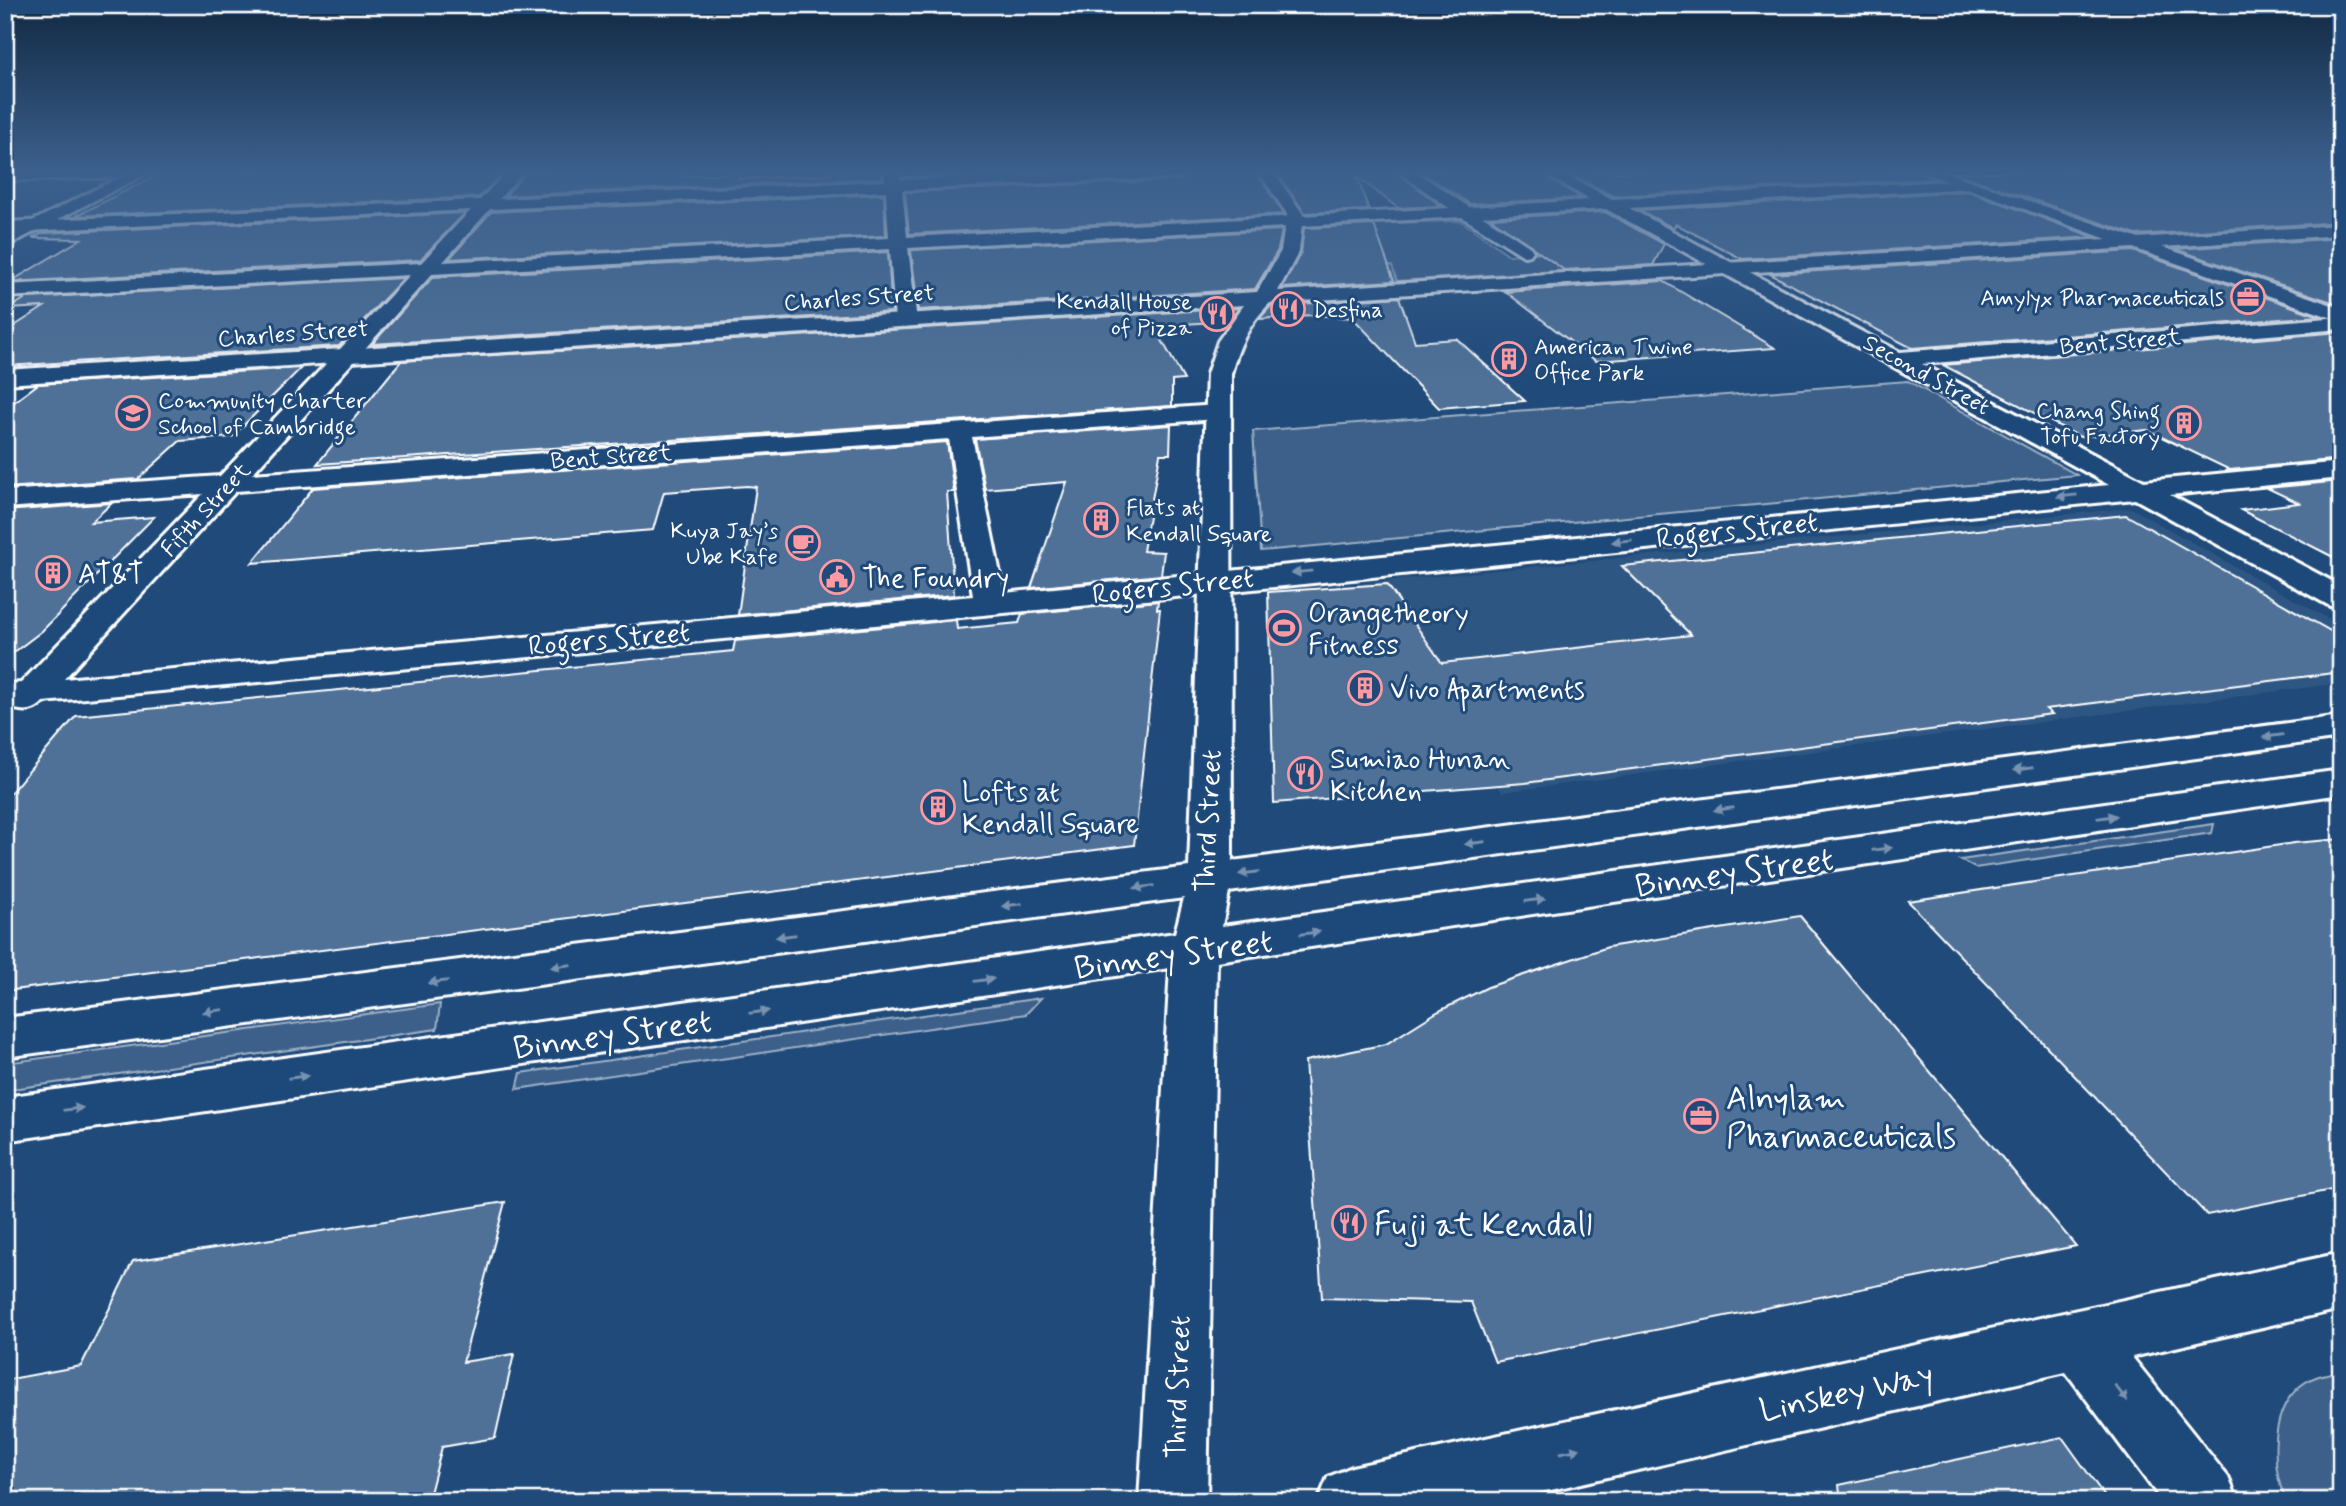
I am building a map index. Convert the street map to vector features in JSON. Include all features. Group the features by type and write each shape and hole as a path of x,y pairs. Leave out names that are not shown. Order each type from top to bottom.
{"street":[{"name":"Fifth Street","path":"5,720 19,694 228,484 451,242"},
{"path":"5,291 894,242"},
{"path":"899,242 906,321"},
{"name":"Third Street","path":"1173,1501 1194,950 1210,878 1219,374 1229,341 1248,313 1264,298 1290,251 1291,242"},
{"path":"1511,242 1524,251"},
{"name":"Second Street","path":"1682,242 2135,490 2341,599"},
{"name":"Charles Street","path":"5,377 2147,242"},
{"path":"2136,243 2341,315"},
{"name":"Bent Street","path":"1898,359 2341,323"},
{"name":"Bent Street","path":"5,500 1217,412"},
{"path":"961,441 988,594"},
{"name":"Rogers Street","path":"19,694 1156,589 1214,581 2341,470"},
{"name":"Binney Street","path":"5,1038 2341,727"},
{"name":"Binney Street","path":"5,1119 1194,950 2341,782"},
{"name":"Linskey Way","path":"1352,1501 2341,1281"},
{"path":"2079,1339 2204,1501"}],"shaded area":[{"path":"1362,242 1491,242 1509,255 1601,248 1632,266 1397,281 1392,266 1367,266"},
{"path":"1908,381 2077,475 1261,551 1253,431"},
{"path":"2131,508 2341,626 2341,683 1502,792 1364,583"},
{"path":"2214,824 2212,833 1975,868 1960,860"},
{"path":"1041,998 1026,1014 517,1089 521,1073"},
{"path":"440,1004 437,1029 5,1090 5,1063"},
{"path":"2341,1371 2341,1501 2286,1501 2276,1460 2277,1429 2281,1414 2287,1401 2306,1382"}],"building":[{"path":"76,242 437,242 420,260 10,282"},
{"path":"464,242 767,242 449,259"},
{"path":"1054,242 1280,242 1278,250 1255,289 918,310 911,250"},
{"path":"1302,242 1380,242 1394,281 1282,288 1301,252"},
{"path":"1525,242 1664,244 1653,265 1564,270"},
{"path":"1710,242 2010,242 1742,259"},
{"path":"2276,242 2341,242 2341,305 2175,249"},
{"path":"2133,251 2319,316 1912,348 1770,274"},
{"path":"888,252 892,312 372,344 433,277"},
{"path":"404,278 339,346 5,366 5,332 44,307 8,309 26,298"},
{"path":"1663,281 1775,348 1596,361 1506,292"},
{"path":"1399,297 1415,342 1457,339 1525,401 1439,408 1353,318 1311,315 1259,319 1271,306"},
{"path":"1239,308 1229,321 1154,326 1184,380 1172,381 1172,406 317,464 401,361"},
{"path":"2341,332 2341,459 2230,470 2147,430 2080,437 1943,365"},
{"path":"301,368 232,437 180,441 138,479 5,488 5,409 38,384"},
{"name":"Flats at Kendall Square","path":"1171,425 1170,454 1160,454 1143,551 1164,552 1161,575 1031,588 1067,482 985,489 975,439"},
{"path":"947,442 954,492 947,492 954,595 738,615 756,487 747,486 664,492 653,530 252,563 313,488"},
{"path":"2341,481 2341,561 2241,510 2299,503 2267,488"},
{"name":"AT&T","path":"112,503 91,522 154,517 42,631 5,659 5,511"},
{"path":"2126,515 2341,637 2341,672 2046,709 2052,714 1525,783 1274,803 1268,592 1387,584 1442,663 1691,635 1622,566"},
{"name":"Lofts at Kendall Square","path":"1158,601 1157,609 1160,609 1134,845 5,991 5,799 76,716 733,651 735,641 956,620 957,629 1019,623 1022,614"},
{"path":"2341,839 2341,1188 2207,1215 1908,901 2294,843"},
{"path":"1800,916 2076,1246 1495,1362 1471,1302 1322,1298 1305,1061 1386,1044 1437,1012 1488,987 1608,947"},
{"path":"505,1202 463,1362 514,1354 495,1438 442,1447 428,1501 5,1501 5,1380 81,1366 133,1261"},
{"path":"2062,1437 2108,1501 1841,1501 1839,1485"}],"place":[{"name":"Amylyx Pharmaceuticals","path":"2248,297"},
{"name":"Desfina","path":"1288,309"},
{"name":"Kendall House of Pizza","path":"1217,314"},
{"name":"American Twine Office Park","path":"1509,359"},
{"name":"Community Charter School of Cambridge","path":"133,413"},
{"name":"Chang Shing Tofu Factory","path":"2184,423"},
{"name":"Flats at Kendall Square","path":"1101,520"},
{"name":"Kuya Jay’s Ube Kafe","path":"803,543"},
{"name":"AT&T","path":"53,573"},
{"name":"The Foundry","path":"837,577"},
{"name":"Orangetheory Fitness","path":"1284,628"},
{"name":"Vivo Apartments","path":"1365,688"},
{"name":"Sumiao Hunan Kitchen","path":"1305,774"},
{"name":"Lofts at Kendall Square","path":"938,807"},
{"name":"Alnylam Pharmaceuticals","path":"1701,1116"},
{"name":"Fuji at Kendall","path":"1349,1223"}]}
